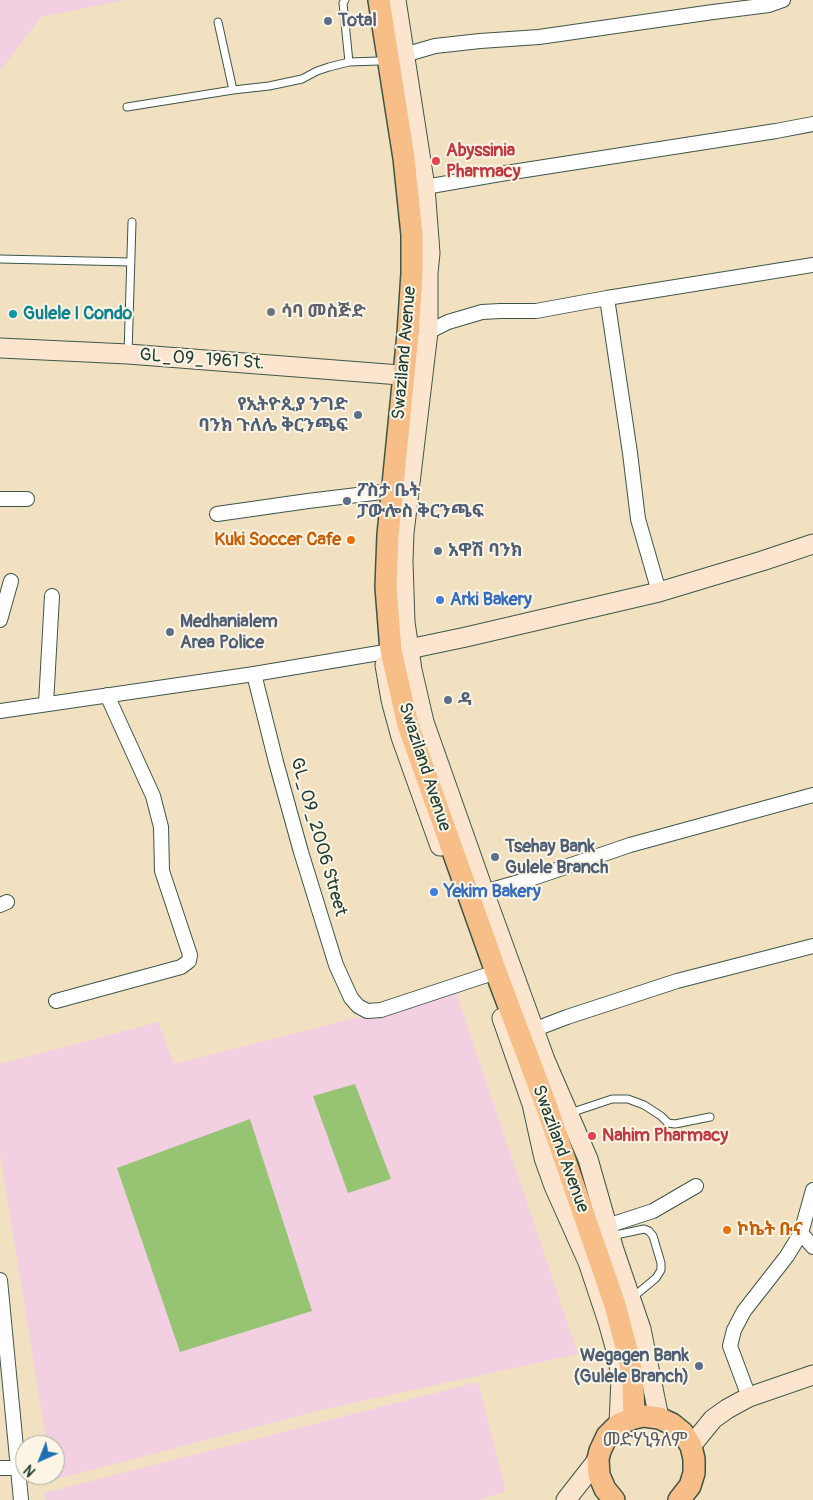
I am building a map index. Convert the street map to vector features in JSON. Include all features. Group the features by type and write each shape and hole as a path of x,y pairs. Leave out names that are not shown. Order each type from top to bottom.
{"main road":[{"path":"370,0 399,195 409,376"},
{"name":"Swaziland Avenue","path":"379,0 404,158 412,235 409,376"},
{"name":"Swaziland Avenue","path":"387,0 419,219 417,336 409,376 388,534 386,587 408,725 502,989 546,1105 615,1305 630,1362 639,1419"},
{"path":"396,0 424,187 430,253 428,332 409,376 382,492 377,572 396,650 413,678 424,722 534,1030 556,1088 569,1113 588,1159 641,1329 639,1419"},
{"name":"GL_09_1961 St.","path":"0,348 128,354 409,376"},
{"path":"396,650 466,637 659,592 813,544"},
{"path":"396,650 391,700 400,737 532,1104 542,1149 554,1186 588,1262 608,1322 617,1354 621,1378 639,1419"},
{"path":"690,1446 713,1419 727,1409 749,1397 813,1375"},
{"path":"566,1500 598,1459 603,1443 613,1430 639,1419 672,1424 683,1433 690,1446 694,1459 694,1473 690,1486 679,1500"},
{"path":"598,1459 599,1475 605,1489 614,1500"}],"street":[{"path":"404,55 435,46 539,37 769,5 783,0"},
{"path":"424,187 813,124"},
{"path":"428,332 448,322 482,312 536,311 813,265"},
{"path":"607,298 638,519 659,592"},
{"path":"217,514 382,492"},
{"path":"0,499 27,499"},
{"path":"0,620 12,582"},
{"path":"46,704 52,596"},
{"path":"0,711 254,674 396,650"},
{"name":"GL_09_2006 Street","path":"254,674 301,852 336,965 351,998 358,1006 367,1010 381,1010 487,975"},
{"path":"56,1001 180,967 188,961 190,955 162,871 161,827 153,796 107,695"},
{"path":"484,892 533,878 630,845 813,795"},
{"path":"534,1030 567,1017 677,981 813,946"},
{"path":"609,1231 653,1212 696,1186"},
{"path":"749,1397 730,1346 734,1330 744,1311 787,1256 801,1233 813,1190"},
{"path":"801,1233 813,1247"},
{"path":"0,1280 5,1371 15,1446"},
{"path":"0,1468 15,1468"},
{"path":"20,1485 21,1500"}],"lane":[{"path":"345,0 343,3 349,62"},
{"path":"218,22 233,90"},
{"path":"127,107 269,86 302,79 316,71 349,62 379,61"},
{"path":"128,354 132,222"},
{"path":"0,260 131,262"},
{"path":"569,1113 612,1099 628,1099 644,1105 668,1123 675,1124 710,1117"},
{"path":"609,1231 644,1229 653,1236 661,1263 661,1270 656,1278 631,1299"}],"shaded area":[{"path":"0,0 126,0 41,17 0,71"},
{"path":"456,992 578,1354 321,1410 65,1477 65,1435 45,1435 0,1154 0,1064 158,1022 174,1064"},
{"path":"478,1382 506,1491 479,1500 45,1500 44,1493"}],"green space":[{"path":"355,1084 391,1179 348,1193 313,1096"},
{"path":"250,1119 312,1311 180,1352 117,1168"}],"place":[{"name":"Total","path":"328,21"},
{"name":"Abyssinia Pharmacy","path":"436,161"},
{"name":"ሳባ መስጅድ","path":"271,312"},
{"name":"Gulele I Condo","path":"13,314"},
{"name":"የኢትዮጲያ ንግድ ባንክ ጉለሌ ቅርንጫፍ","path":"358,415"},
{"name":"ፖስታ ቤት ፓውሎስ ቅርንጫፍ","path":"347,501"},
{"name":"Kuki Soccer Cafe","path":"351,540"},
{"name":"አዋሽ ባንክ","path":"438,551"},
{"name":"Arki Bakery","path":"440,600"},
{"name":"Medhanialem Area Police","path":"170,632"},
{"name":"ዳ","path":"448,700"},
{"name":"Tsehay Bank Gulele Branch","path":"495,857"},
{"name":"Yekim Bakery","path":"434,892"},
{"name":"Nahim Pharmacy","path":"592,1136"},
{"name":"ኮኬት ቡና","path":"727,1230"},
{"name":"Wegagen Bank (Gulele Branch)","path":"699,1366"}],"district":[{"name":"መድሃኒዓለም","path":"645,1441"}]}
